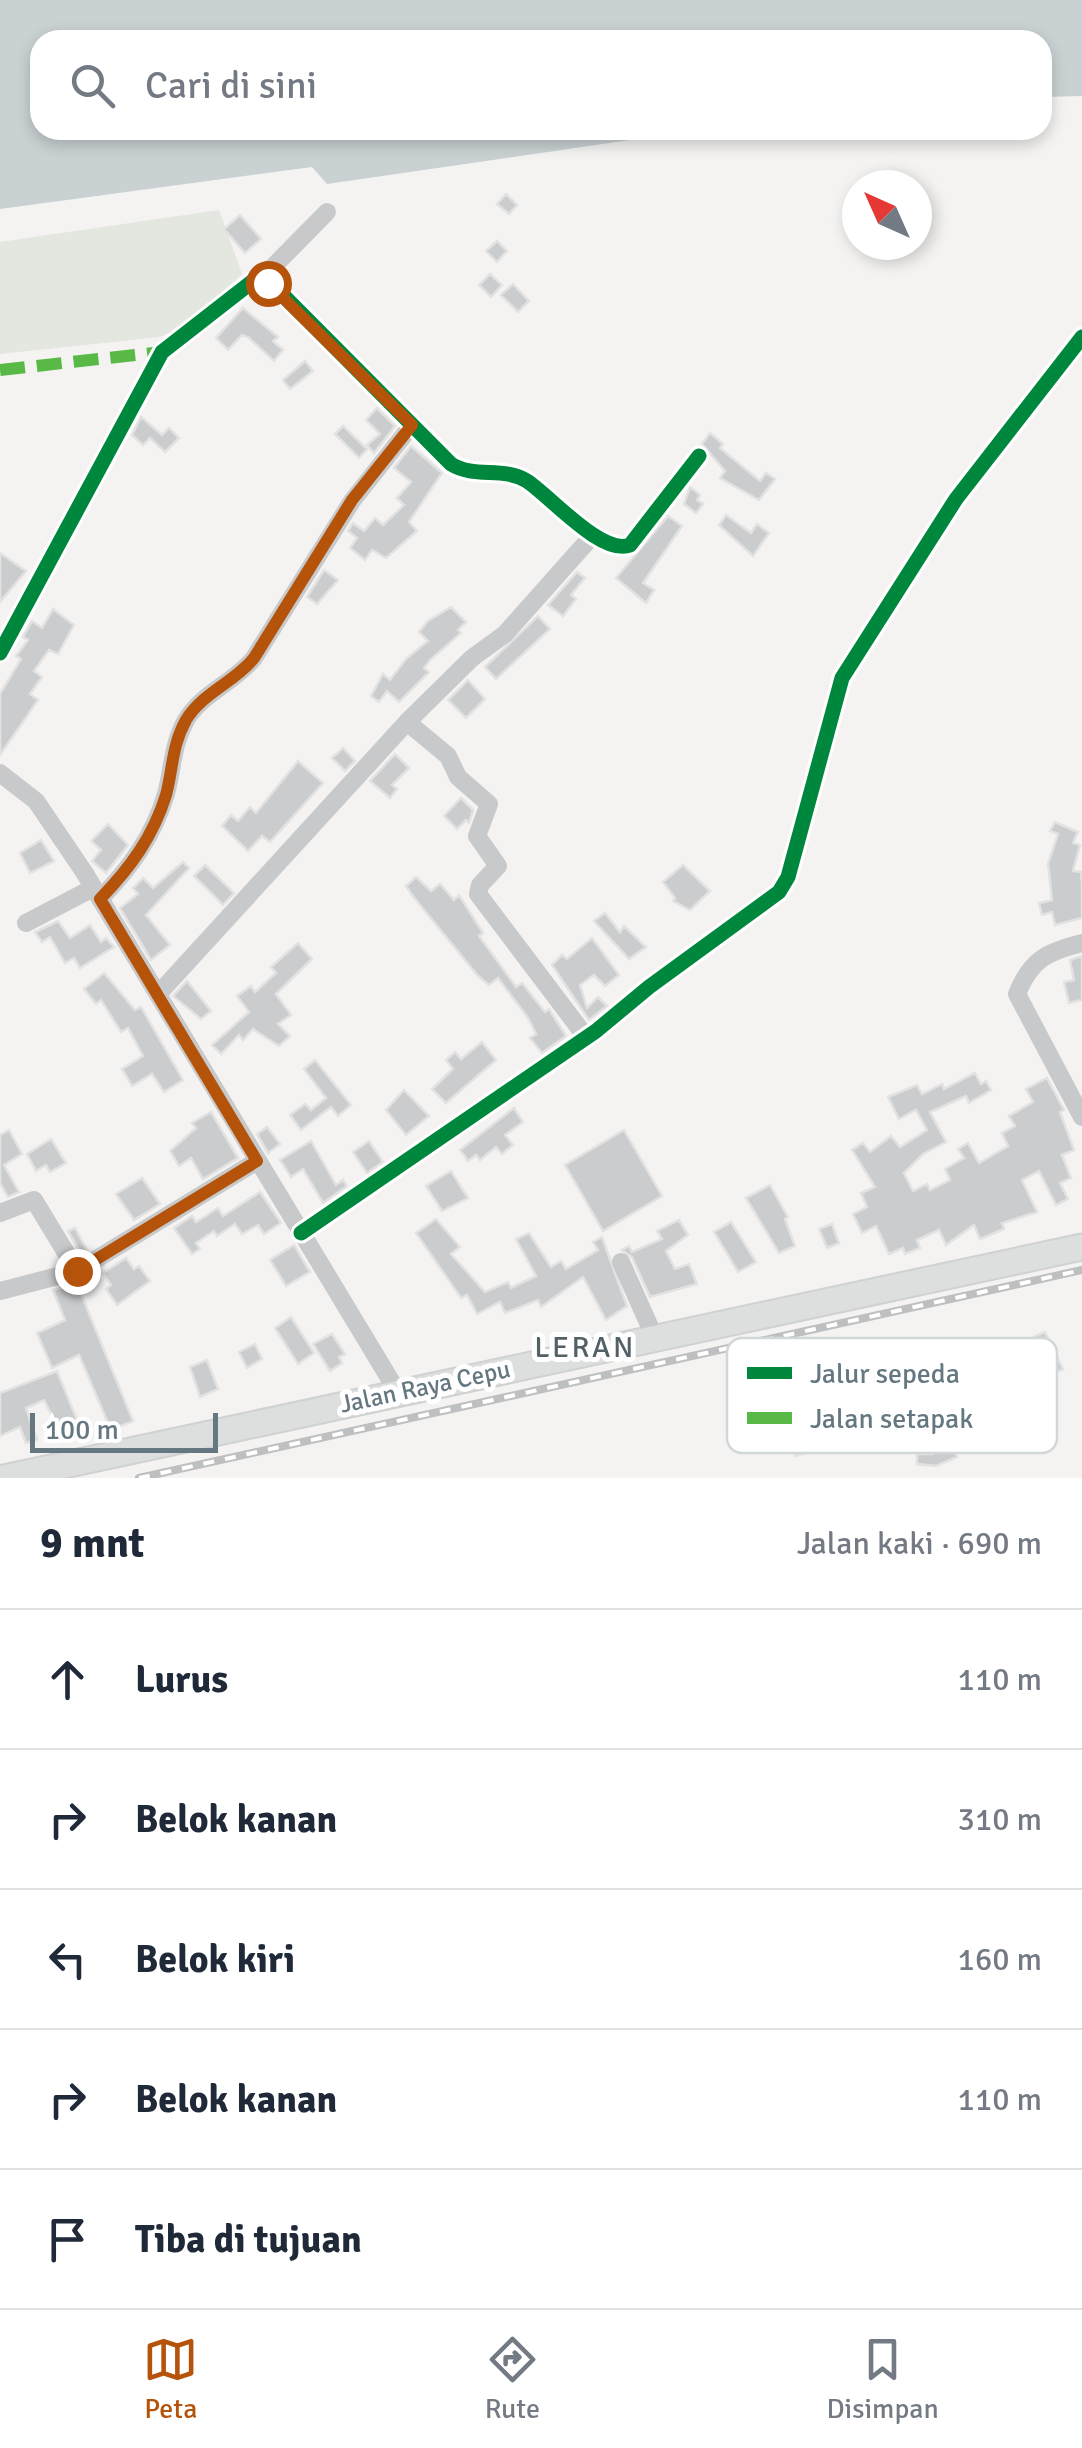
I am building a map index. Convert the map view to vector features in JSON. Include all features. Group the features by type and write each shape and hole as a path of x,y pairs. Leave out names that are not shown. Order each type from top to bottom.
{"highway":[{"name":"Jalan Raya Cepu","path":"4,1478 1082,1247"}],"street":[{"path":"0,653 162,352 253,281 261,279 327,212"},
{"path":"261,279 278,290 460,470 524,479 593,535 618,548 630,546 699,456"},
{"path":"301,1233 586,1037 778,892 788,877 842,678 956,499 1082,337"},
{"path":"26,923 97,893 146,844 166,794 174,743 188,717 206,698 239,677 254,658 352,500 412,425"},
{"path":"160,992 407,722 472,658 505,634 593,535"},
{"path":"407,722 448,756 458,777 490,804 477,836 498,866 480,886 478,894 586,1037"},
{"path":"0,773 36,801 97,893 397,1392"},
{"path":"1017,994 1040,955 1082,943"},
{"path":"1005,973 1082,1117"},
{"path":"0,1292 77,1271 257,1161"},
{"path":"0,1213 34,1200 77,1271"},
{"path":"621,1262 654,1336"}],"shaded area":[{"path":"0,0 1082,0 1082,96 1052,97 1052,30 30,30 30,140 630,140 327,184 312,167 0,209"},
{"path":"219,210 242,274 185,325 160,337 0,354 0,242"}],"building":[{"path":"506,194 517,205 509,214 497,204"},
{"path":"240,215 261,239 245,253 224,229"},
{"path":"497,241 507,251 497,262 486,251"},
{"path":"490,274 502,285 491,297 479,285"},
{"path":"513,284 529,301 518,312 501,295"},
{"path":"243,308 278,337 273,341 283,350 274,361 248,337 242,335 228,350 216,338"},
{"path":"305,361 313,371 290,389 283,380"},
{"path":"377,408 395,426 374,453 367,445 380,434 366,420"},
{"path":"141,417 162,435 169,428 179,438 165,452 150,438 143,445 132,435"},
{"path":"343,426 367,449 359,458 335,434"},
{"path":"710,433 723,444 720,448 760,481 766,473 775,479 759,500 720,478 725,471 702,444"},
{"path":"411,446 442,473 409,522 417,531 386,558 372,550 365,560 350,548 357,538 348,531 353,523 364,531 375,518 383,525 404,505 397,498 411,482 394,468"},
{"path":"690,487 700,495 697,500 703,504 696,513 684,504"},
{"path":"726,515 751,533 757,524 769,533 753,556 719,525"},
{"path":"668,516 682,526 643,583 654,590 646,603 616,578"},
{"path":"0,553 26,571 0,602"},
{"path":"324,570 338,580 317,604 307,597"},
{"path":"577,572 585,578 571,595 576,599 563,616 548,605"},
{"path":"451,607 466,622 458,630 461,633 424,668 429,672 399,702 387,691 379,702 371,696 383,674 390,680 406,659 428,641 419,632 428,621"},
{"path":"53,609 74,625 58,654 49,650 34,671 42,677 30,694 38,700 0,755 0,694 21,659 16,656 28,640 23,637 32,621 42,628"},
{"path":"538,616 550,629 496,679 485,667"},
{"path":"468,680 485,699 466,718 448,700"},
{"path":"343,748 355,761 345,771 332,758"},
{"path":"395,754 409,768 392,785 397,789 390,798 370,781"},
{"path":"298,761 323,783 270,842 262,836 248,851 222,826 231,815 238,821 250,807 256,813"},
{"path":"461,798 473,810 469,823 466,820 457,829 444,816"},
{"path":"1055,822 1078,832 1073,843 1080,845 1073,871 1081,872 1082,918 1055,925 1052,912 1042,915 1039,903 1052,900 1048,864 1058,834 1050,831"},
{"path":"108,824 128,845 106,873 92,861 101,850 91,841"},
{"path":"41,840 54,861 30,873 20,853"},
{"path":"183,862 189,868 146,915 170,945 151,960 120,908 138,894 133,888 143,878 153,888"},
{"path":"205,865 234,893 223,905 194,876"},
{"path":"683,865 710,891 690,910 673,901 675,898 663,882"},
{"path":"416,877 431,891 440,884 454,900 459,895 483,933 479,936 516,987 522,983 545,1012 549,1009 566,1036 542,1053 530,1038 536,1034 528,1018 498,978 489,985 478,976 412,895 406,886"},
{"path":"605,913 620,932 624,926 646,947 629,959 594,921"},
{"path":"58,921 70,938 90,925 101,942 106,938 114,947 80,968 74,958 65,963 50,937 42,942 35,932"},
{"path":"592,938 619,975 605,986 594,975 580,985 587,1008 598,997 607,1006 589,1020 552,965 562,955 567,959"},
{"path":"298,943 312,959 276,994 291,1015 278,1024 290,1036 279,1046 253,1029 243,1040 239,1035 221,1054 212,1045 249,1012 237,996 251,986 255,992 276,973 271,967"},
{"path":"1082,956 1082,1000 1069,1003 1064,982 1074,980 1070,960"},
{"path":"104,973 135,1010 141,1007 183,1080 164,1092 152,1074 132,1086 122,1069 143,1056 128,1028 121,1032 101,1000 96,1004 84,989"},
{"path":"187,981 211,1011 201,1019 173,996"},
{"path":"482,1042 496,1060 446,1103 432,1089 453,1069 446,1060 455,1052 461,1059"},
{"path":"315,1060 351,1105 338,1116 331,1107 301,1130 290,1115 305,1104 311,1110 326,1098 304,1069"},
{"path":"975,1073 981,1084 986,1081 991,1090 969,1103 966,1096 930,1112 946,1142 923,1154 904,1173 913,1191 927,1184 930,1190 950,1180 945,1169 964,1158 958,1149 968,1143 979,1163 1008,1146 1002,1133 1015,1126 1009,1116 1033,1102 1026,1089 1047,1078 1064,1110 1060,1112 1074,1150 1062,1155 1071,1178 1060,1183 1068,1199 1056,1205 1039,1171 1022,1180 1037,1212 1002,1223 1004,1229 980,1239 974,1225 946,1245 939,1230 917,1240 920,1248 905,1254 903,1248 889,1254 876,1226 862,1233 853,1214 867,1207 861,1193 875,1187 852,1150 863,1143 870,1152 891,1136 900,1147 927,1130 916,1110 899,1119 888,1097 917,1085 922,1094 942,1084 944,1089"},
{"path":"404,1090 429,1116 406,1135 386,1110"},
{"path":"514,1108 523,1122 505,1135 513,1145 502,1154 496,1147 480,1160 476,1155 468,1161 460,1150"},
{"path":"211,1112 238,1158 203,1179 191,1158 179,1166 170,1151 196,1128 192,1123"},
{"path":"267,1127 280,1144 268,1153 257,1134"},
{"path":"9,1130 22,1154 4,1165 19,1192 8,1197 0,1183 0,1135"},
{"path":"624,1130 662,1196 603,1231 565,1165"},
{"path":"51,1139 66,1163 50,1172 46,1165 36,1171 27,1154"},
{"path":"311,1141 336,1185 343,1180 347,1186 323,1203 303,1169 291,1177 280,1160"},
{"path":"369,1141 383,1162 367,1173 353,1152"},
{"path":"451,1171 468,1198 442,1211 426,1186"},
{"path":"142,1178 160,1204 134,1220 116,1194"},
{"path":"770,1185 788,1217 785,1219 795,1246 779,1253 746,1198"},
{"path":"260,1192 281,1223 264,1234 258,1225 242,1234 235,1224 196,1243 200,1249 192,1254 174,1228 192,1216 196,1222 218,1208 223,1216"},
{"path":"436,1219 460,1247 451,1254 485,1292 508,1282 511,1288 536,1276 516,1239 529,1233 551,1267 561,1261 566,1269 598,1250 593,1242 602,1237 627,1306 606,1320 583,1277 541,1307 538,1300 505,1313 500,1302 477,1314 467,1295 461,1298 416,1233"},
{"path":"679,1220 688,1235 666,1251 675,1269 689,1264 697,1284 650,1297 632,1257 622,1250 629,1246 632,1252 662,1239 657,1231"},
{"path":"731,1222 756,1262 738,1272 714,1232"},
{"path":"832,1224 839,1243 827,1248 819,1229"},
{"path":"75,1228 87,1250 81,1254 68,1231"},
{"path":"294,1245 310,1272 286,1286 270,1260"},
{"path":"126,1258 134,1269 139,1266 150,1281 117,1305 106,1289 111,1285 103,1273"},
{"path":"77,1284 133,1421 111,1430 79,1355 52,1368 37,1333 65,1320 53,1290"},
{"path":"291,1317 314,1353 298,1364 275,1328"},
{"path":"332,1334 345,1354 339,1357 342,1363 330,1371 313,1344"},
{"path":"255,1344 262,1359 247,1368 239,1352"},
{"path":"207,1360 218,1389 200,1397 190,1367"},
{"path":"57,1371 82,1432 65,1441 44,1400 26,1408 37,1440 26,1443 20,1427 0,1436 0,1393"},
{"path":"956,1453 957,1457 936,1466 917,1464 917,1454"}],"railway":[{"path":"774,1338 1082,1270"},
{"path":"139,1478 727,1348"}],"marked path":[{"path":"0,370 162,352"}],"cycle path":[{"path":"0,653 162,352 253,281 261,279 278,290 451,464 527,481 605,542 630,545 699,456"},
{"path":"301,1233 596,1031 779,892 788,877 842,678 956,499 1082,337"}],"district":[{"name":"LERAN","path":"585,1347"}],"route":[{"path":"77,1271 257,1161 160,992 100,899 146,844 166,794 174,743 188,717 197,705 239,677 254,658 352,500 412,425 268,283"}]}
